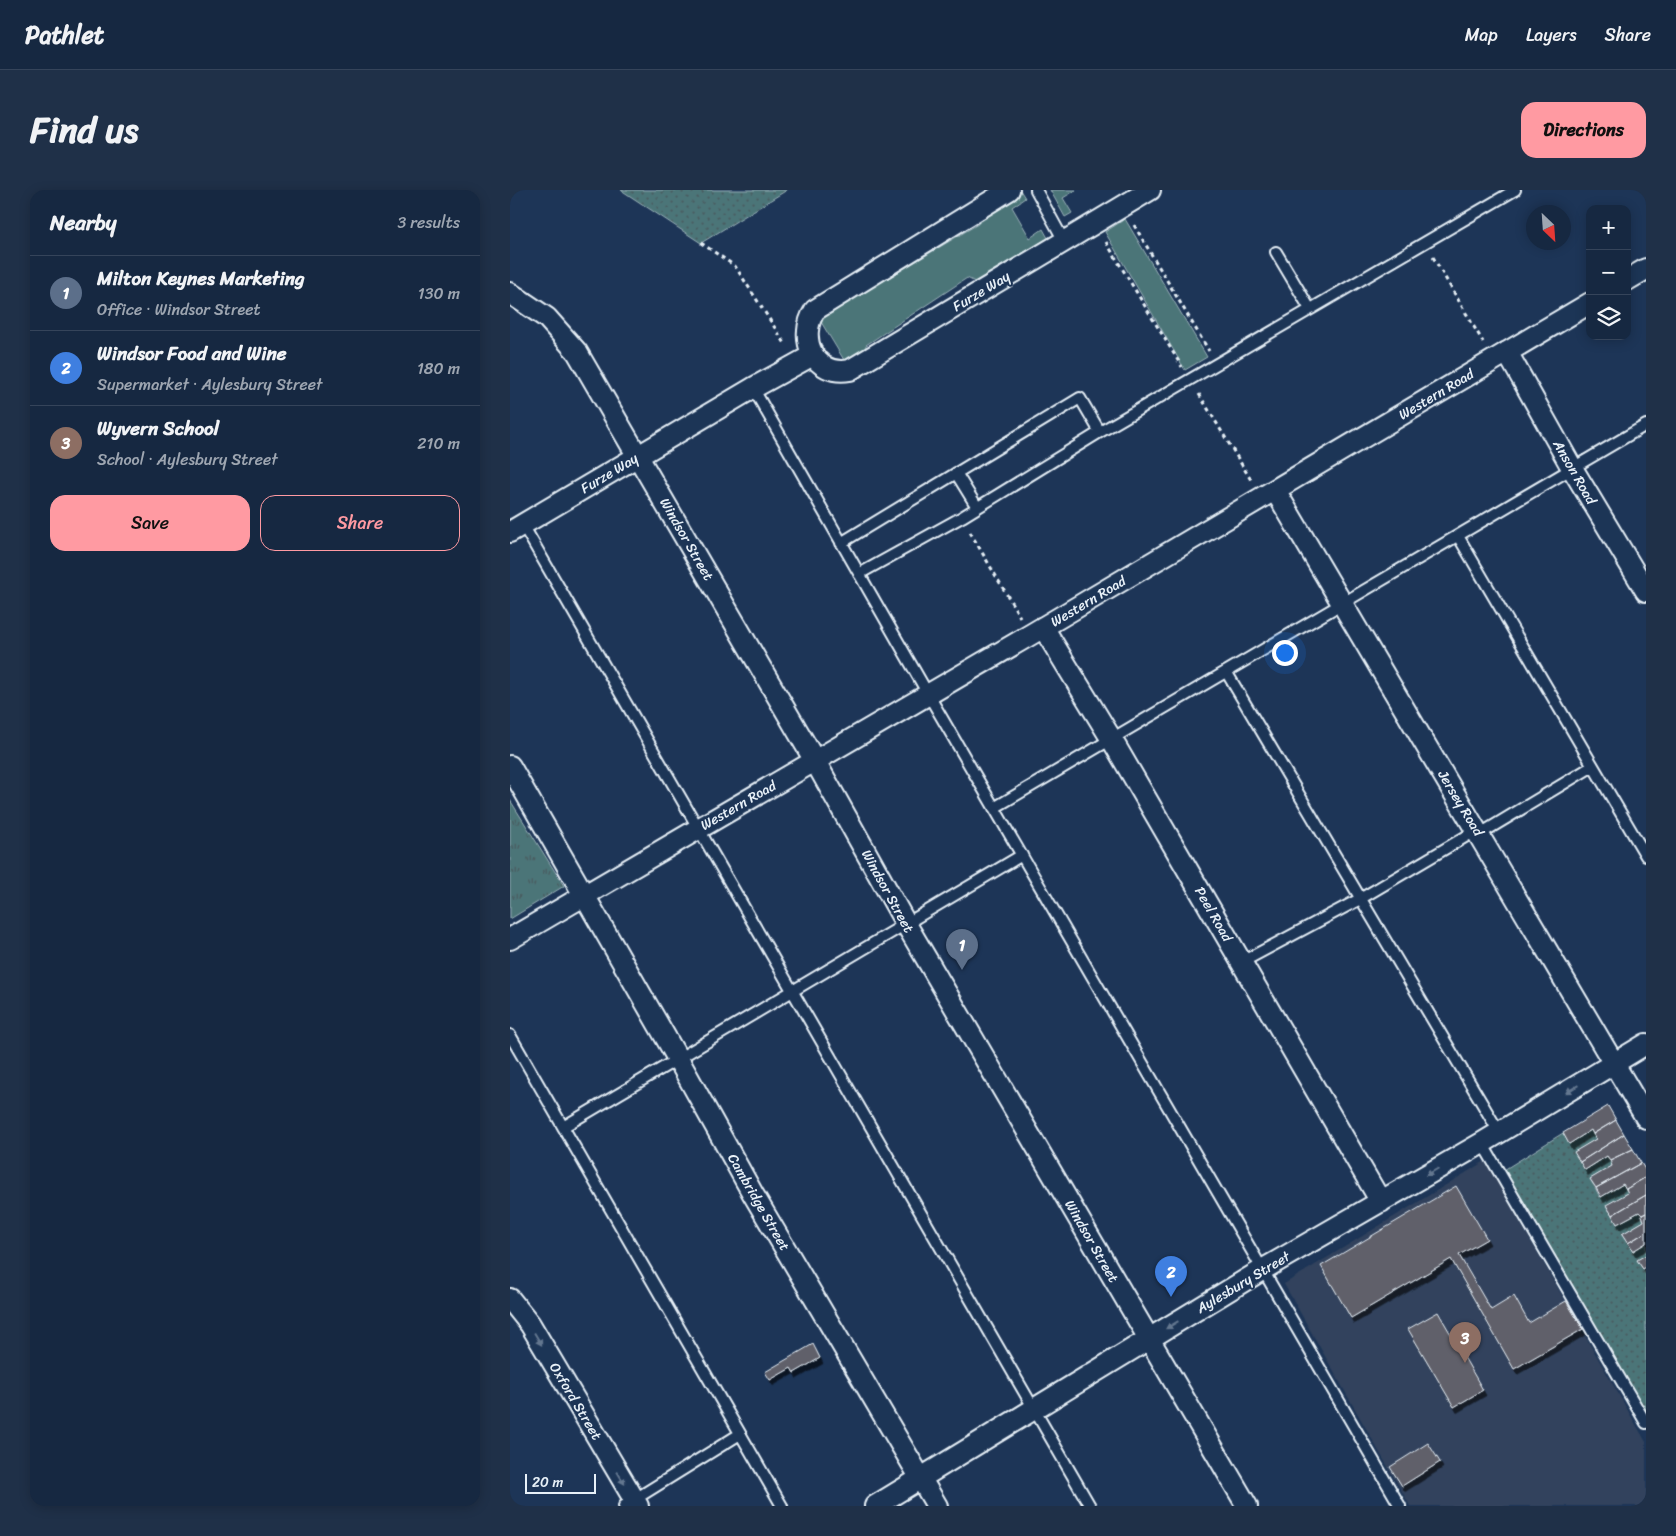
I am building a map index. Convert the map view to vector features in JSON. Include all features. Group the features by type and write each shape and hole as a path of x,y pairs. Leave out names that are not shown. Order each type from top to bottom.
{"street":[{"path":"805,359 808,320 815,310 1009,190"},
{"name":"Furze Way","path":"516,529 805,359 837,373 850,370 1150,190"},
{"path":"1631,278 1646,269"},
{"name":"Windsor Street","path":"510,293 547,318 577,352 639,455 815,761 906,924 1247,1506"},
{"name":"Western Road","path":"510,939 1037,631 1586,305"},
{"name":"Anson Road","path":"1500,356 1572,468 1646,591"},
{"name":"Jersey Road","path":"1268,494 1343,604 1646,1118"},
{"name":"Peel Road","path":"1037,631 1112,740 1381,1202"},
{"path":"510,766 584,895"},
{"name":"Cambridge Street","path":"584,895 678,1058 753,1194 937,1506"},
{"name":"Aylesbury Street","path":"875,1506 1262,1270 1482,1143 1646,1044"},
{"name":"Oxford Street","path":"510,1299 530,1324 632,1504"}],"lane":[{"path":"1036,190 1064,241"},
{"path":"859,574 962,517 1100,432 1191,381 1310,309 1515,190"},
{"path":"1276,252 1310,309"},
{"path":"753,388 928,694 1400,1506"},
{"path":"841,543 1080,398 1100,432"},
{"path":"994,808 1227,673 1646,425"},
{"path":"956,473 977,507"},
{"path":"516,529 697,828 1090,1506"},
{"path":"1458,536 1646,856"},
{"path":"1227,673 1499,1132"},
{"path":"1242,962 1360,899 1593,766"},
{"path":"563,1127 1022,855"},
{"path":"510,1034 782,1506"},
{"path":"1482,1143 1646,1423"},
{"path":"632,1504 740,1434"}],"path":[{"path":"1122,206 1217,364"},
{"path":"1094,222 1191,381 1268,494"},
{"path":"701,243 735,266 805,359"},
{"path":"1424,243 1500,356"},
{"path":"962,517 1037,631"}],"shaded area":[{"path":"1485,1161 1646,1442 1646,1506 1410,1506 1284,1284"}],"green space":[{"path":"621,190 787,190 701,243"},
{"path":"1020,190 1025,198 1012,207 1030,238 1043,229 1048,238 975,282 967,278 866,345 865,352 848,361 844,360 821,322 823,316 869,280 880,283 978,224 981,214"},
{"path":"1050,190 1076,190 1063,198 1072,213 1065,217"},
{"path":"1125,219 1207,357 1185,370 1105,232"},
{"path":"510,800 564,886 510,919"},
{"path":"1591,1130 1596,1139 1575,1152 1585,1170 1607,1156 1612,1166 1590,1179 1600,1197 1623,1184 1628,1193 1606,1206 1617,1223 1639,1212 1644,1221 1622,1234 1633,1251 1646,1243 1646,1255 1637,1260 1646,1274 1646,1422 1499,1173 1563,1133 1569,1144"}],"building":[{"path":"1608,1106 1616,1120 1593,1134 1591,1130 1569,1144 1563,1133"},
{"path":"1616,1120 1624,1134 1580,1162 1574,1152 1596,1139 1593,1134"},
{"path":"1624,1134 1633,1149 1610,1160 1607,1156 1585,1170 1580,1162"},
{"path":"1633,1149 1641,1163 1596,1188 1590,1179 1612,1166 1610,1160"},
{"path":"1641,1163 1646,1171 1646,1177 1626,1189 1623,1184 1601,1197 1596,1188"},
{"path":"1646,1177 1646,1195 1612,1215 1606,1205 1628,1193 1626,1189"},
{"path":"1456,1186 1487,1239 1459,1255 1491,1310 1514,1296 1529,1323 1566,1301 1583,1329 1514,1369 1451,1259 1351,1318 1321,1266"},
{"path":"1646,1195 1646,1213 1642,1215 1639,1212 1617,1224 1612,1215"},
{"path":"1646,1213 1646,1232 1628,1243 1622,1234 1644,1221 1642,1215"},
{"path":"1646,1232 1646,1243 1633,1251 1628,1243"},
{"path":"1646,1255 1646,1267 1643,1269 1637,1260"},
{"path":"1438,1312 1483,1390 1454,1407 1408,1329"},
{"path":"813,1344 820,1358 794,1373 791,1368 770,1380 765,1372"},
{"path":"1428,1443 1440,1462 1402,1486 1390,1467"}],"place":[{"name":"Milton Keynes Marketing","path":"962,970"},
{"name":"Windsor Food and Wine","path":"1171,1297"},
{"name":"Wyvern School","path":"1465,1363"}]}
